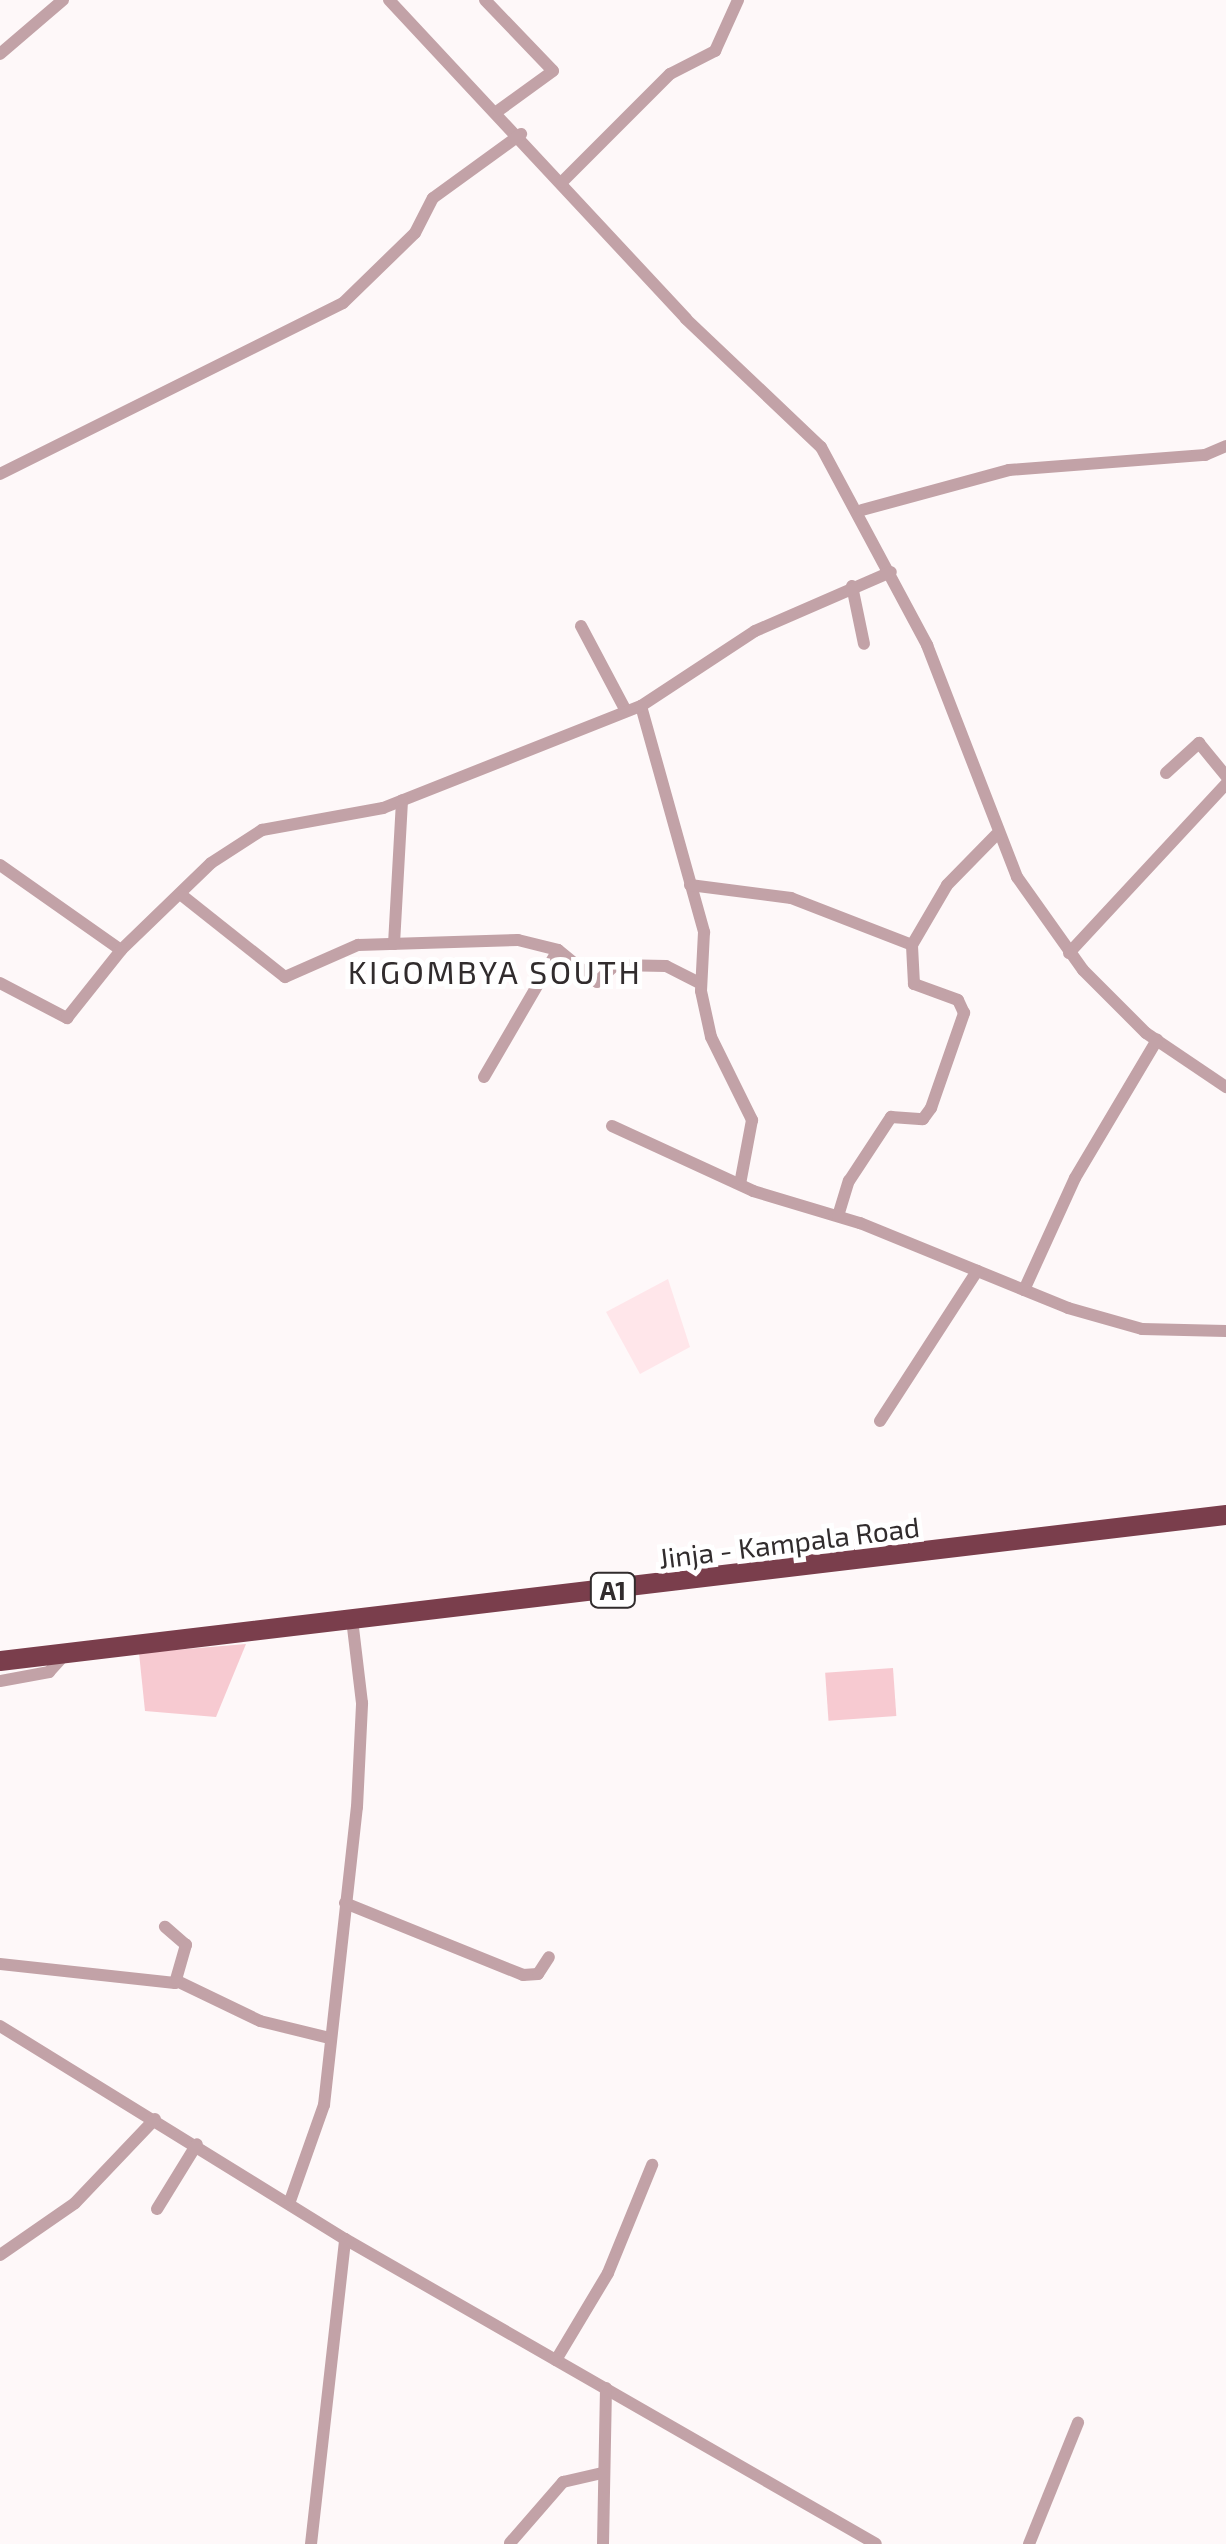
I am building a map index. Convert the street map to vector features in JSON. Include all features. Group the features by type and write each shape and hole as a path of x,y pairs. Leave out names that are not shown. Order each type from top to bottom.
{"highway":[{"name":"Jinja - Kampala Road","path":"0,1661 1226,1515"}],"street":[{"path":"0,54 63,0"},
{"path":"390,0 521,134 686,319 821,446 862,510 928,645 996,836 1069,953 1157,1040 1226,1088"},
{"path":"485,0 552,70 498,111"},
{"path":"562,182 670,74 715,52 738,0"},
{"path":"0,474 343,303 415,233 434,198 521,134"},
{"path":"862,510 1009,470 1206,456 1226,446"},
{"path":"0,983 67,1018 122,950 184,896 223,853 281,821 354,816 641,706 755,631 890,572"},
{"path":"852,586 864,644"},
{"path":"581,626 626,711"},
{"path":"641,706 704,932 701,984 715,1047 752,1120 740,1184"},
{"path":"1166,773 1199,743 1226,776"},
{"path":"1069,953 1226,784"},
{"path":"394,944 402,800"},
{"path":"838,1216 848,1180 891,1117 923,1119 931,1108 964,1013 958,1000 914,984 912,945 947,884 996,836"},
{"path":"0,865 122,950"},
{"path":"690,886 791,898 912,945"},
{"path":"184,896 285,977 358,945 518,940 558,950 597,982 616,965 666,966 701,984"},
{"path":"484,1077 558,950"},
{"path":"1024,1290 1074,1178 1157,1040"},
{"path":"612,1126 740,1184 838,1216 1024,1290 1142,1329 1226,1331"},
{"path":"880,1420 977,1272"},
{"path":"290,2201 316,2141 346,1903 362,1704 352,1619"},
{"path":"0,1681 49,1672 66,1654"},
{"path":"346,1903 524,1975 538,1974 550,1957"},
{"path":"165,1928 186,1945 177,1981"},
{"path":"0,1964 177,1981 260,2021 330,2038"},
{"path":"0,2026 290,2201 345,2239 876,2544"},
{"path":"0,2255 75,2204 155,2119"},
{"path":"157,2209 197,2144"},
{"path":"556,2360 608,2273 652,2165"},
{"path":"311,2544 345,2239"},
{"path":"602,2544 606,2388"},
{"path":"1029,2544 1078,2423"},
{"path":"510,2543 563,2482 601,2473"}],"shaded area":[{"path":"668,1279 690,1347 640,1374 606,1312"},
{"path":"246,1644 216,1717 145,1711 139,1653"},
{"path":"893,1668 896,1716 829,1721 825,1673"}],"district":[{"name":"KIGOMBYA SOUTH","path":"495,971"}]}
